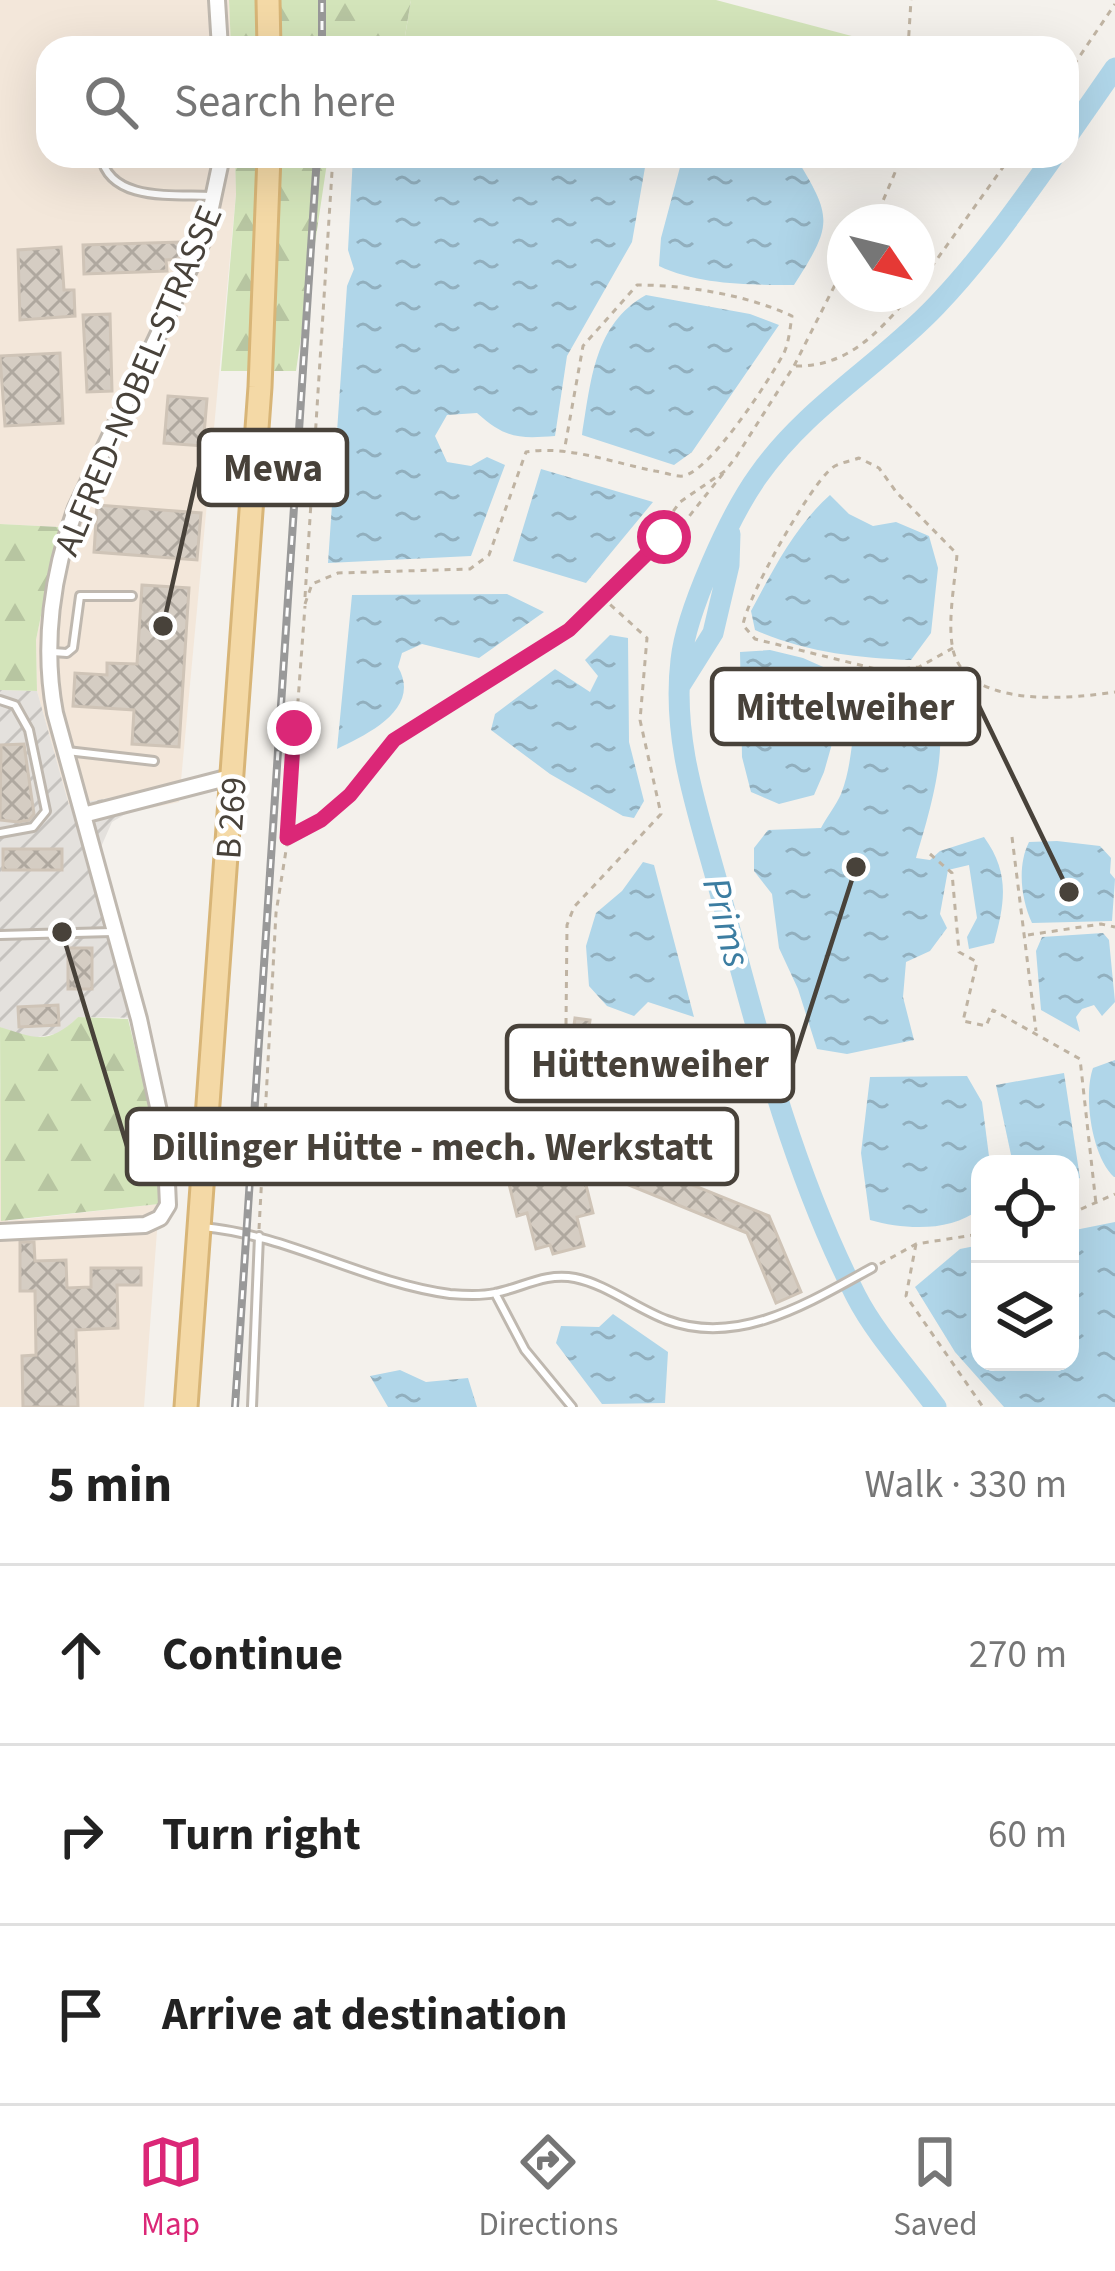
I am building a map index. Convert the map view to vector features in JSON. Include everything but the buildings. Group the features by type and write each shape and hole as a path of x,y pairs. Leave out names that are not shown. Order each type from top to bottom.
{"main road":[{"path":"268,0 269,36"},
{"name":"B 269","path":"186,1407 260,387 269,168"}],"street":[{"path":"217,0 219,36"},
{"name":"ALFRED-NOBEL-STRASSE","path":"0,1232 145,1225 165,1214 169,1176 165,1139 115,932 64,751 50,687 50,617 64,538 187,278 216,197 220,168"},
{"path":"83,815 234,776"}],"lane":[{"path":"106,168 110,176 145,194 216,197"},
{"path":"50,652 67,653 73,648 80,596 132,596"},
{"path":"0,700 15,705 29,730 46,811 33,827 0,833"},
{"path":"64,751 154,761"},
{"path":"0,934 115,932"},
{"path":"200,1226 259,1236 370,1277 453,1294 495,1293 531,1279 575,1278 670,1322 726,1331 765,1320 872,1268"},
{"path":"252,1407 259,1236"},
{"path":"495,1293 525,1350 572,1407"}],"path":[{"path":"909,36 911,0"},
{"path":"1079,57 1115,4"},
{"path":"259,1236 276,913 287,838 305,604 332,168"},
{"path":"882,204 897,168"},
{"path":"935,262 1002,168"},
{"path":"305,604 311,584 338,573 470,569 489,555 526,452 547,448 563,452 683,476 701,466 737,423 786,350 792,316 768,305 637,285 583,346 563,452"},
{"path":"287,838 321,820 350,795 394,740 569,630 641,556 687,519 794,366 827,301"},
{"path":"794,366 818,366 850,353 895,312"},
{"path":"953,648 919,667 884,671 755,639 742,625 745,607 792,523 833,466 859,458 879,468 897,494 957,554 953,648 963,671 983,687 1008,694 1072,697 1115,692"},
{"path":"641,556 680,502 725,470"},
{"path":"566,1024 566,925 574,907 661,814 640,720 646,638 602,597"},
{"path":"1012,837 1036,1030"},
{"path":"930,854 952,873 959,952 977,962 963,1021 986,1026 993,1010 1080,1058 1096,1204"},
{"path":"1024,935 1101,924 1115,927"},
{"path":"1079,1211 1115,1195"},
{"path":"872,1268 916,1244 971,1235"},
{"path":"916,1244 906,1296 983,1407"}],"shaded area":[{"path":"0,0 229,0 230,36 36,36 36,168 235,168 179,802 127,813 120,796 69,805 37,691 36,640 59,527 0,524"},
{"path":"0,690 37,691 69,805 121,796 127,813 112,822 101,847 146,1018 78,1017 61,1033 26,1039 0,1027"},
{"path":"0,1085 8,1221 159,1204 144,1407 0,1407"}],"green space":[{"path":"229,0 411,0 405,36 230,36"},
{"path":"411,0 716,0 852,36 405,36"},
{"path":"235,168 326,168 296,371 221,371"},
{"path":"0,524 59,527 36,640 37,691 0,690"},
{"path":"78,1017 128,1019 163,1164 159,1204 1,1221 0,1027 49,1036"}],"water":[{"path":"352,168 645,168 632,242 567,356 555,436 513,435 477,413 447,415 435,436 447,462 471,466 487,457 505,465 471,556 328,563 347,286 354,269 348,250"},
{"path":"680,168 802,168 822,208 816,248 794,285 743,284 675,272 659,266 661,238"},
{"path":"646,295 750,314 779,325 692,452 674,465 582,435 592,375 605,338 629,307"},
{"path":"541,469 653,502 586,583 513,561"},
{"path":"830,495 849,514 873,526 896,522 929,536 938,568 931,633 911,660 832,652 755,630 751,611 768,580 795,535"},
{"path":"507,594 544,612 479,658 422,644 402,653 398,667 403,695 397,707 376,728 337,749 352,595"},
{"path":"610,635 628,638 629,742 644,801 634,818 550,774 491,730 495,714 555,669 590,692 598,676 585,660"},
{"path":"770,650 830,670 830,683 845,698 814,795 779,804 751,792 742,757 740,652"},
{"path":"882,683 927,700 940,731 937,776 916,858 930,860 940,851 984,837 998,863 1003,901 994,943 969,949 967,937 977,918 969,865 948,870 940,914 947,928 930,951 906,962 903,997 914,1040 847,1054 817,1049 779,948 772,894 754,871 754,848 768,830 821,828 845,781 865,688"},
{"path":"1029,842 1100,846 1111,858 1110,873 1115,879 1112,921 1032,923 1022,882 1025,851"},
{"path":"643,862 654,865 694,1017 648,1002 634,1016 607,1006 589,986 586,946 596,913 622,891"},
{"path":"1103,933 1109,940 1115,1002 1102,1016 1094,1005 1082,1009 1076,1017 1080,1032 1041,1010 1036,951 1042,937"},
{"path":"1115,1060 1114,1177 1095,1141 1089,1094 1093,1068"},
{"path":"1064,1073 1076,1155 1011,1155 996,1085"},
{"path":"967,1076 982,1102 989,1155 971,1155 971,1214 927,1227 870,1220 861,1153 870,1077"},
{"path":"1115,1222 1115,1407 1004,1407 972,1371 1079,1371 1079,1229"},
{"path":"971,1247 971,1370 915,1287 960,1249"},
{"path":"613,1314 668,1352 665,1403 602,1404 556,1343 561,1326 599,1327"},
{"path":"400,1370 426,1382 468,1378 477,1407 388,1407 370,1376"}],"waterway":[{"name":"Prims","path":"1079,120 1115,68"},
{"name":"Prims","path":"936,1407 856,1296 795,1151 690,782 680,722 681,660 691,616 711,565 758,476 798,429 936,306 1045,168"},
{"name":"Prims","path":"681,684 713,633 729,565 730,534"}],"railway":[{"path":"322,0 322,36"},
{"path":"235,1407 316,168"}],"place":[{"name":"Mewa","path":"163,626"},
{"name":"Hüttenweiher","path":"856,867"},
{"name":"Mittelweiher","path":"1069,892"},
{"name":"Dillinger Hütte - mech. Werkstatt","path":"62,932"}],"route":[{"path":"294,728 287,838 321,820 350,795 394,740 569,630 664,537"}]}
